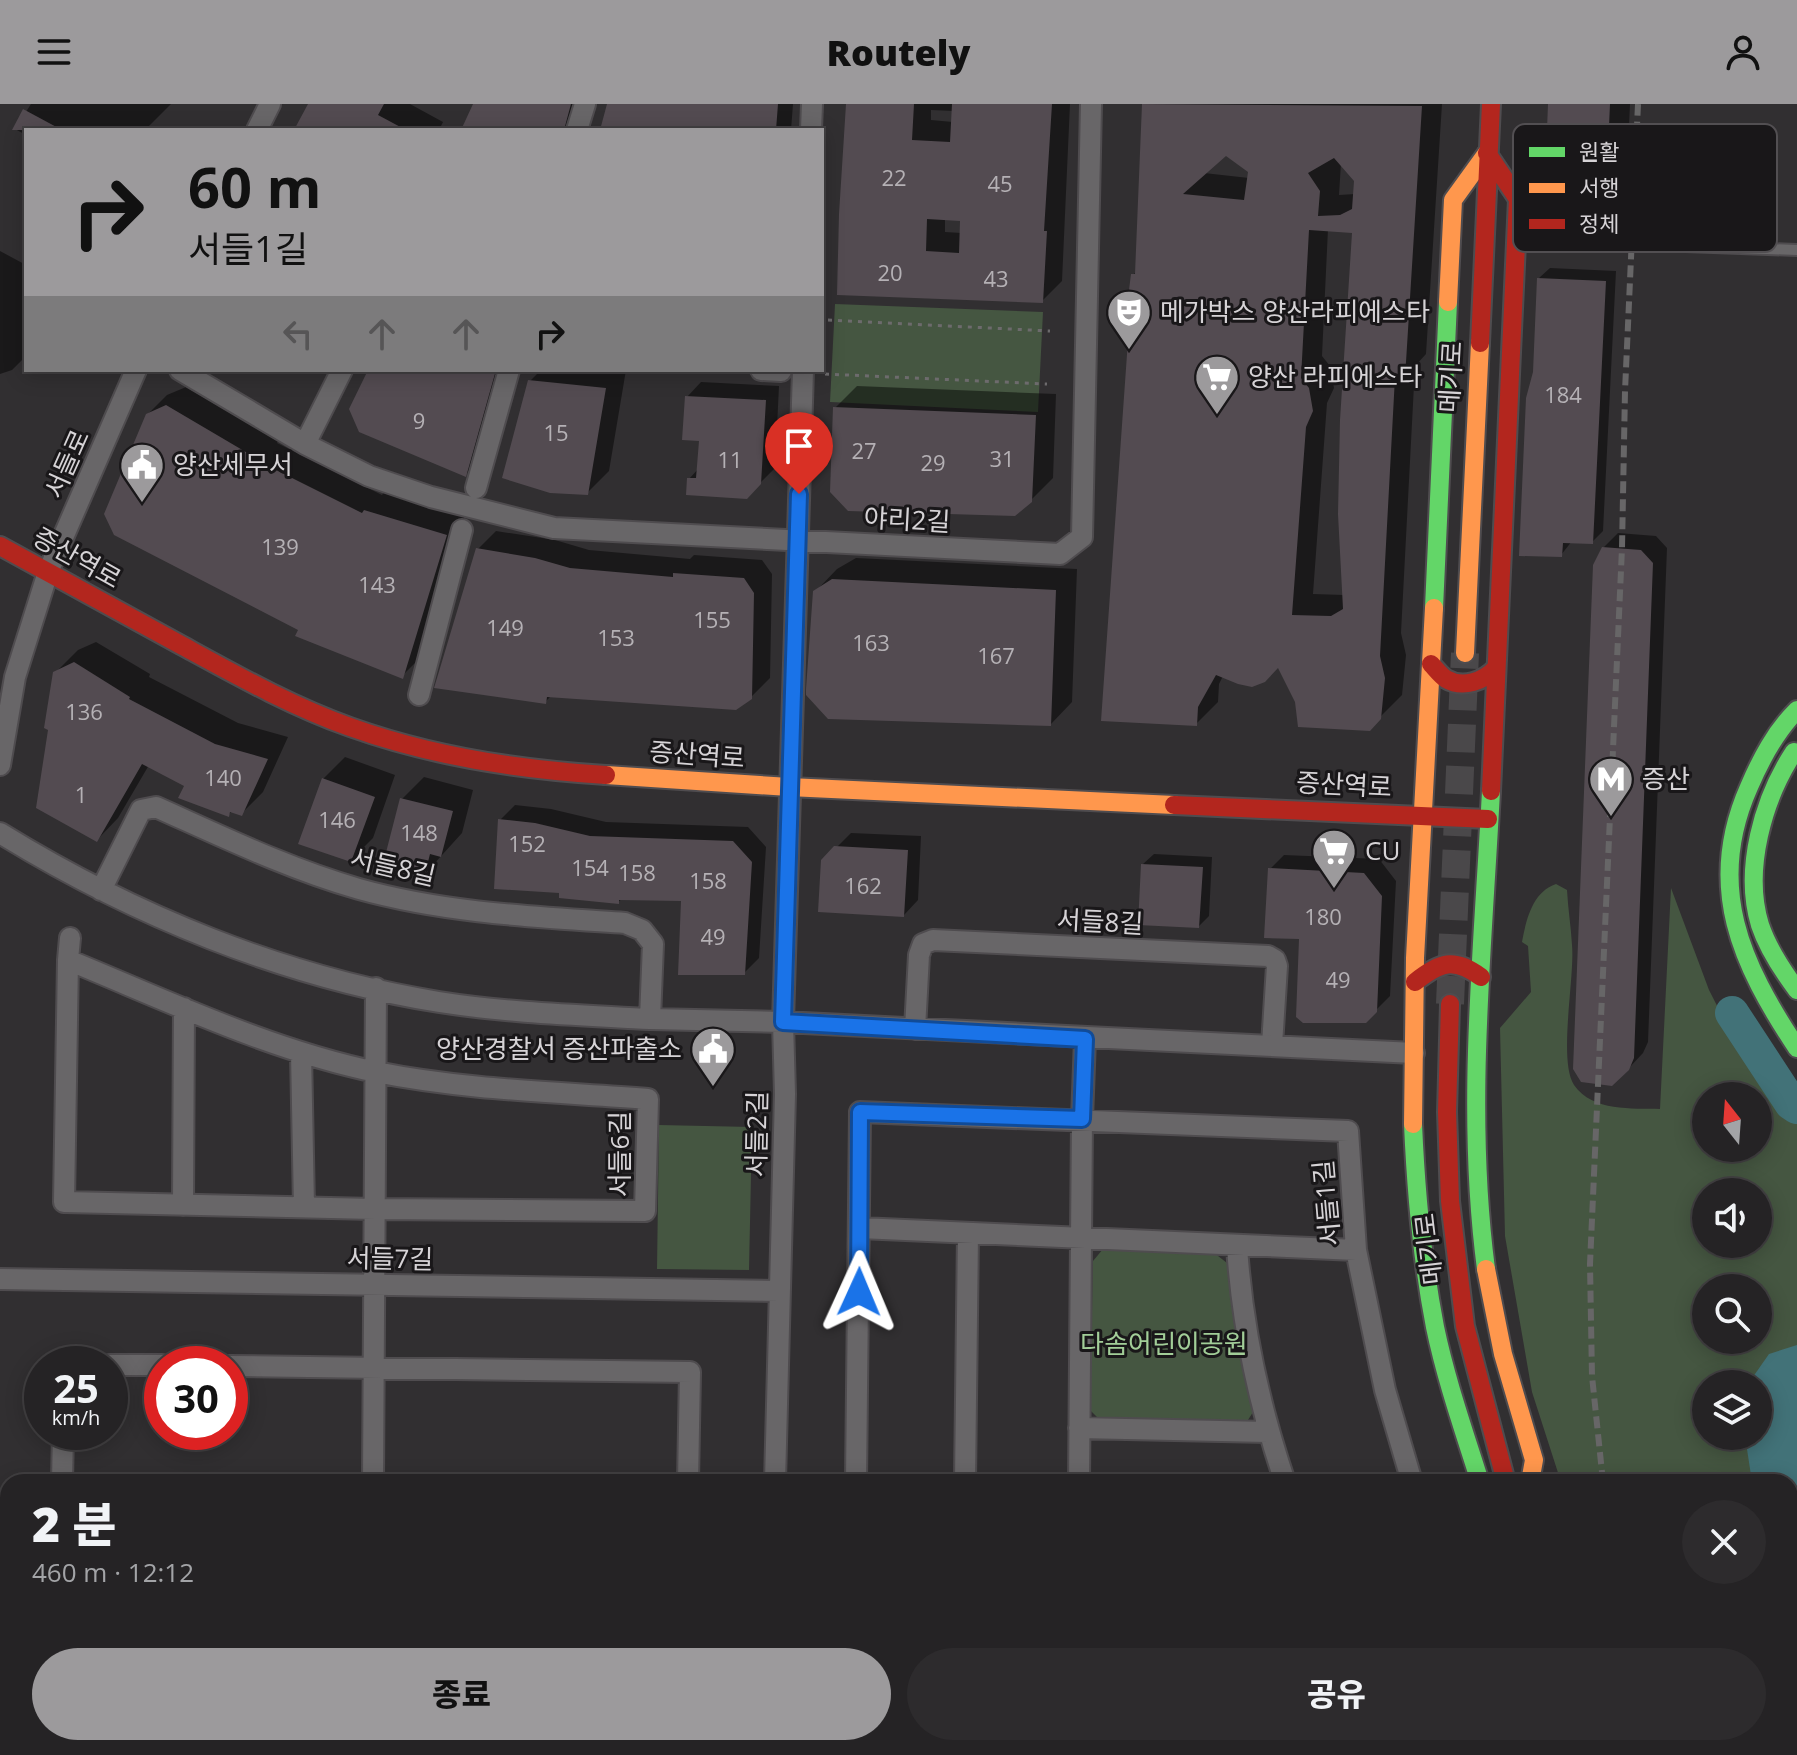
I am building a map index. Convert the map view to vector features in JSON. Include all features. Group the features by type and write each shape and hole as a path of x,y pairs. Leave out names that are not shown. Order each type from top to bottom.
{"main road":[{"name":"메기로","path":"1465,653 1491,104"},
{"path":"1478,1474 1433,1312 1421,1227 1412,1119 1415,982 1453,200 1487,153 1513,192"},
{"path":"1516,252 1474,1074 1480,1225 1495,1318 1534,1460 1531,1474"},
{"name":"증산역로","path":"0,546 274,696 349,727 406,745 554,772 789,787 1488,819"},
{"path":"1431,664 1446,679 1463,684 1486,679 1496,668"},
{"path":"1797,710 1768,747 1748,785 1730,843 1728,867 1730,904 1745,962 1761,994 1797,1048"},
{"path":"1797,749 1775,789 1763,823 1754,861 1753,886 1756,913 1765,942 1774,961 1797,990"},
{"path":"1415,982 1431,969 1447,962 1467,966 1481,977"},
{"name":"메기로","path":"1450,1004 1447,1112 1450,1201 1465,1326 1504,1474"}],"street":[{"path":"258,128 270,104"},
{"path":"578,128 585,104"},
{"path":"811,128 812,104"},
{"name":"야리2길","path":"183,372 305,444 369,476 431,497 554,528 1060,554 1082,537 1091,104"},
{"name":"서들로","path":"0,765 15,677 48,572 135,372"},
{"path":"305,444 341,372"},
{"path":"476,488 508,372"},
{"name":"서들2길","path":"775,1474 785,1094 783,1022 803,372"},
{"path":"419,695 462,530"},
{"name":"서들8길","path":"101,890 141,810 156,807 279,862 361,889 454,908 625,923 642,930 653,944 650,1019"},
{"path":"0,833 101,890 187,928 294,968 438,1001 516,1012 1414,1053"},
{"name":"서들6길","path":"68,960 301,1052 375,1071 446,1082 648,1099 645,1211 64,1202 68,960 70,938"},
{"name":"서들8길","path":"915,1029 919,955 923,944 933,940 1268,956 1275,960 1277,966 1272,1045"},
{"path":"373,1474 376,988"},
{"path":"183,1205 184,1008"},
{"path":"1079,1474 1085,1039"},
{"path":"301,1052 304,1207"},
{"name":"서들1길","path":"856,1474 860,1112 1348,1131 1356,1250 1385,1390 1410,1474"},
{"path":"860,1228 1356,1250"},
{"path":"965,1474 968,1233"},
{"path":"1237,1246 1248,1344 1268,1432 1282,1474"},
{"name":"서들7길","path":"0,1279 779,1291"},
{"path":"248,1366 690,1372 688,1474"},
{"path":"1079,1428 1268,1432"},
{"path":"62,1474 63,1450"}],"lane":[{"path":"1777,249 1797,250"}],"path":[{"path":"828,320 1050,331"},
{"path":"825,374 1047,384"}],"green space":[{"path":"835,304 1043,312 1038,412 830,402"},
{"path":"1556,884 1567,890 1572,959 1567,1057 1569,1073 1582,1094 1614,1107 1660,1109 1671,888 1709,990 1732,1035 1766,1082 1692,1082 1692,1162 1772,1162 1772,1091 1797,1121 1797,1474 1558,1474 1532,1392 1505,1236 1500,1028 1531,992 1528,946 1522,942 1536,900"},
{"path":"659,1125 752,1127 749,1270 657,1269"},
{"name":"다솜어린이공원","path":"1103,1249 1213,1252 1227,1263 1244,1373 1255,1409 1246,1423 1099,1419 1090,1410 1093,1261"}],"water":[{"path":"1797,1345 1797,1474 1751,1474 1747,1450 1772,1450 1772,1370 1758,1370 1769,1354"}],"building":[{"path":"308,104 384,104 378,115 402,128 295,128"},
{"path":"473,104 571,104 565,128 462,128"},
{"path":"607,104 778,104 776,128 601,128"},
{"path":"846,104 914,104 912,140 950,142 952,104 1052,104 1043,303 837,295","holes":["927,219 960,221 959,253 926,251"]},
{"name":"양산 라피에스타","path":"1142,104 1422,106 1405,378 1395,377 1380,656 1385,678 1381,719 1370,731 1298,727 1295,702 1278,668 1265,682 1252,687 1216,675 1198,707 1197,726 1101,721 1131,298 1128,298 1131,274 1135,274","holes":["1226,156 1248,172 1244,200 1183,194","1334,158 1354,181 1352,209 1340,215 1318,216 1320,191 1308,173","1309,230 1352,233 1340,420 1338,514 1343,609 1331,616 1292,615 1306,427 1313,411 1309,388 1301,378"]},
{"path":"1548,104 1610,104 1609,124 1547,124"},
{"path":"23,109 58,128 24,128 12,130"},
{"path":"1537,278 1606,281 1593,544 1563,543 1562,557 1519,556 1526,398 1533,372"},
{"path":"367,372 495,372 466,477 359,432 349,409"},
{"path":"528,380 606,388 588,495 550,493 502,478"},
{"path":"685,396 766,400 761,484 747,499 686,495 687,478 696,478 699,441 682,440"},
{"path":"166,405 260,462 362,513 364,510 447,535 403,679 295,636 298,630 114,535 104,514 146,414"},
{"path":"833,407 1036,415 1032,502 1015,516 848,511 830,492"},
{"path":"1602,547 1641,550 1653,563 1634,1058 1629,1070 1612,1086 1581,1082 1573,1069 1593,565"},
{"path":"476,548 535,558 570,568 673,577 673,573 744,578 754,593 752,699 736,710 547,697 546,704 434,688"},
{"path":"832,579 1056,590 1051,726 828,719 806,695 806,689 813,591"},
{"path":"74,662 129,699 215,744 268,759 242,816 230,812 229,817 178,798 184,786 142,764 97,842 36,808 53,672"},
{"path":"322,778 375,797 351,862 298,844"},
{"path":"400,798 453,811 441,857 430,854 424,878 382,868"},
{"path":"498,819 535,823 590,836 733,841 752,862 745,975 678,975 681,901 619,900 619,904 559,898 559,893 494,889"},
{"path":"834,846 908,850 904,917 818,912 821,860"},
{"path":"1141,864 1203,867 1199,928 1138,925"},
{"path":"1268,868 1364,873 1382,896 1377,1012 1366,1023 1303,1023 1296,1017 1299,939 1264,938"}],"waterway":[{"path":"1732,1013 1791,1103 1797,1107"}],"tunnel":[{"path":"1450,1004 1465,653"}],"railway":[{"path":"1637,124 1638,104"},
{"path":"1602,1474 1592,1376 1590,1264 1622,548 1631,252"}],"traffic: fast":[{"path":"1434,608 1448,302"},
{"path":"1797,710 1775,737 1749,787 1736,823 1730,858 1730,891 1746,955 1760,986 1797,1048"},
{"path":"1794,752 1765,813 1755,858 1754,881 1755,904 1763,934 1797,990"},
{"path":"1486,1269 1480,1209 1476,1090 1491,791"},
{"path":"1413,1124 1420,1226 1435,1327 1478,1474"}],"traffic: slow":[{"path":"1448,302 1453,200 1487,153"},
{"path":"1465,653 1480,343"},
{"path":"1413,1124 1415,958 1434,608"},
{"path":"606,775 1174,805"},
{"path":"1486,1269 1503,1354 1534,1460 1531,1474"}],"traffic: jam":[{"path":"1480,343 1491,104"},
{"path":"1487,153 1513,192"},
{"path":"1491,791 1516,252"},
{"path":"0,546 243,679 306,710 350,727 444,754 606,775"},
{"path":"1431,664 1446,679 1459,683 1479,680 1496,668"},
{"path":"1174,805 1488,819"},
{"path":"1415,982 1447,964 1463,967 1481,977"},
{"path":"1450,1004 1447,1112 1450,1201 1465,1326 1504,1474"}],"place":[{"name":"메가박스 양산라피에스타","path":"1129,351"},
{"name":"양산 라피에스타","path":"1217,416"},
{"name":"양산세무서","path":"142,504"},
{"name":"증산","path":"1611,818"},
{"name":"CU","path":"1334,890"},
{"name":"양산경찰서 증산파출소","path":"713,1088"}],"route":[{"path":"799,494 783,1022 1085,1039 1082,1119 860,1112 859,1292"}]}
